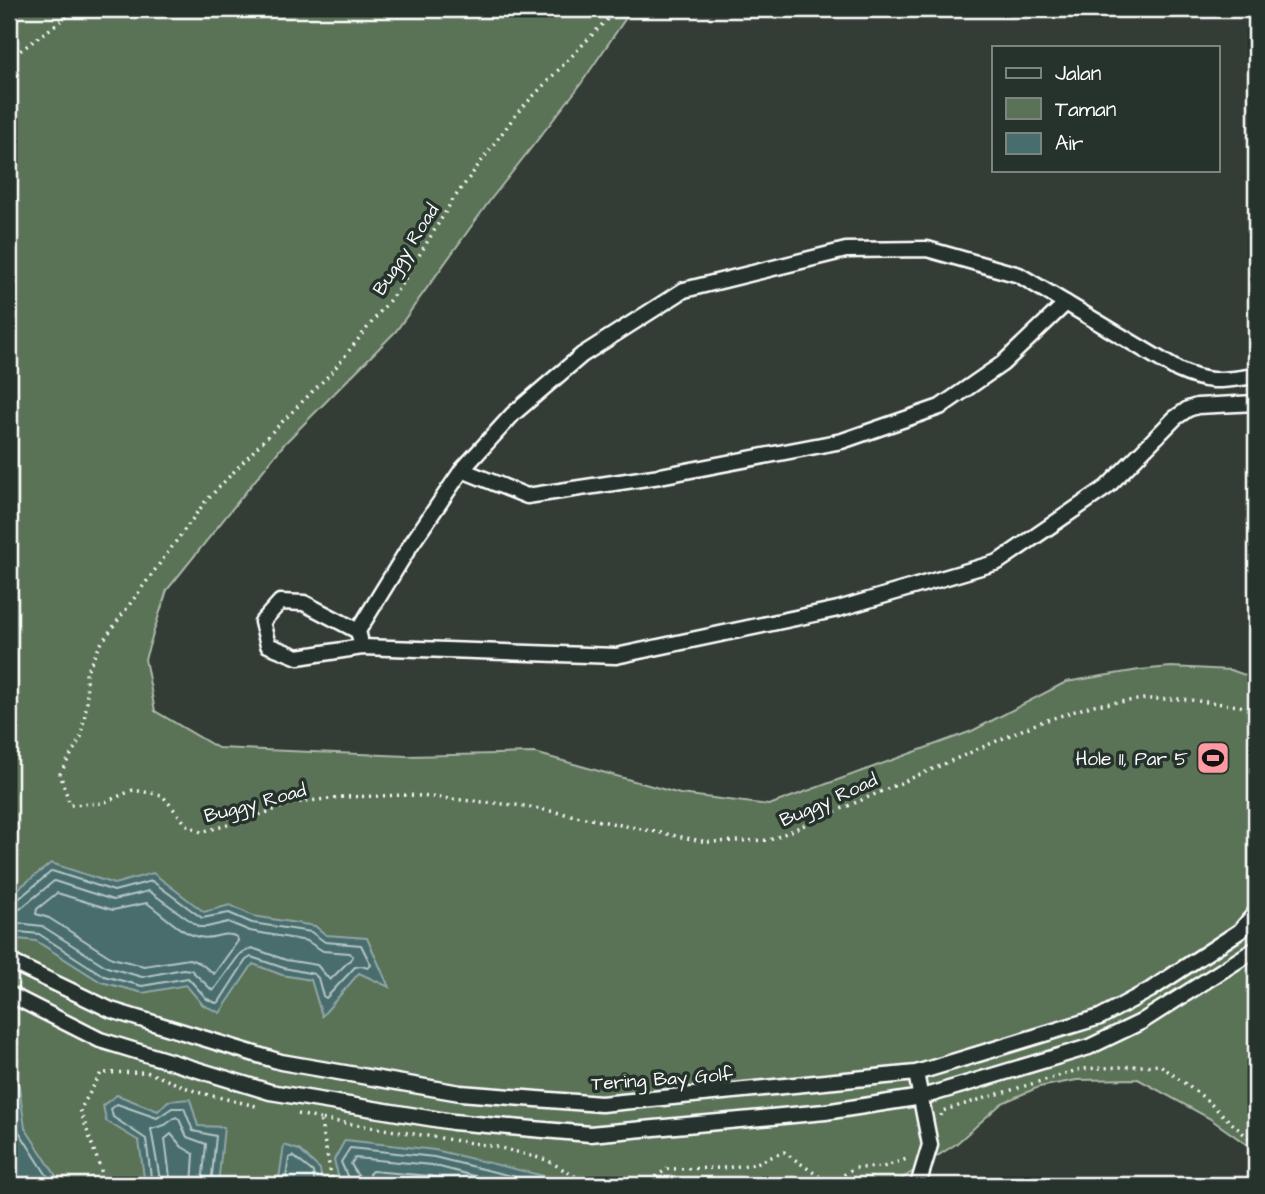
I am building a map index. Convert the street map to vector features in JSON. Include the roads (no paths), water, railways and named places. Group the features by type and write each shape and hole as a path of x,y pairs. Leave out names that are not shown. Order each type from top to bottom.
{"street":[{"path":"362,647 358,631 410,546 462,470 513,414 582,355 684,290 846,250 927,249 1019,275 1195,378 1210,382 1256,376"},
{"path":"462,470 527,496 660,476 842,442 940,407 1002,364 1066,303"},
{"path":"358,631 304,603 280,603 262,622 268,645 298,657 362,647 616,656 838,610 998,562 1107,487 1175,418 1188,409 1197,406 1256,403"},
{"name":"Tering Bay Golf","path":"9,961 111,1010 281,1062 460,1093 601,1104 916,1073 1100,1017 1150,990 1240,931 1256,912"},
{"path":"9,994 100,1040 270,1092 453,1122 590,1134 825,1112 922,1097 1089,1047 1141,1022 1256,949"},
{"path":"916,1073 930,1145 918,1185"}],"water":[{"path":"51,863 114,884 153,873 204,912 230,905 253,916 315,926 326,935 367,938 389,987 359,973 322,1016 311,980 282,975 253,964 220,1013 203,1005 186,985 143,993 101,982 36,941 9,938 9,896"},
{"path":"9,1064 19,1087 25,1128 62,1185 9,1185"},
{"path":"117,1095 158,1111 168,1101 190,1099 198,1126 224,1127 218,1185 145,1185 139,1141 106,1121 103,1105"},
{"path":"345,1140 435,1150 548,1177 548,1185 347,1185 339,1179 334,1160"},
{"path":"284,1145 299,1150 320,1169 322,1185 278,1185"}],"place":[{"name":"Hole 11, Par 5","path":"1213,758"}]}
